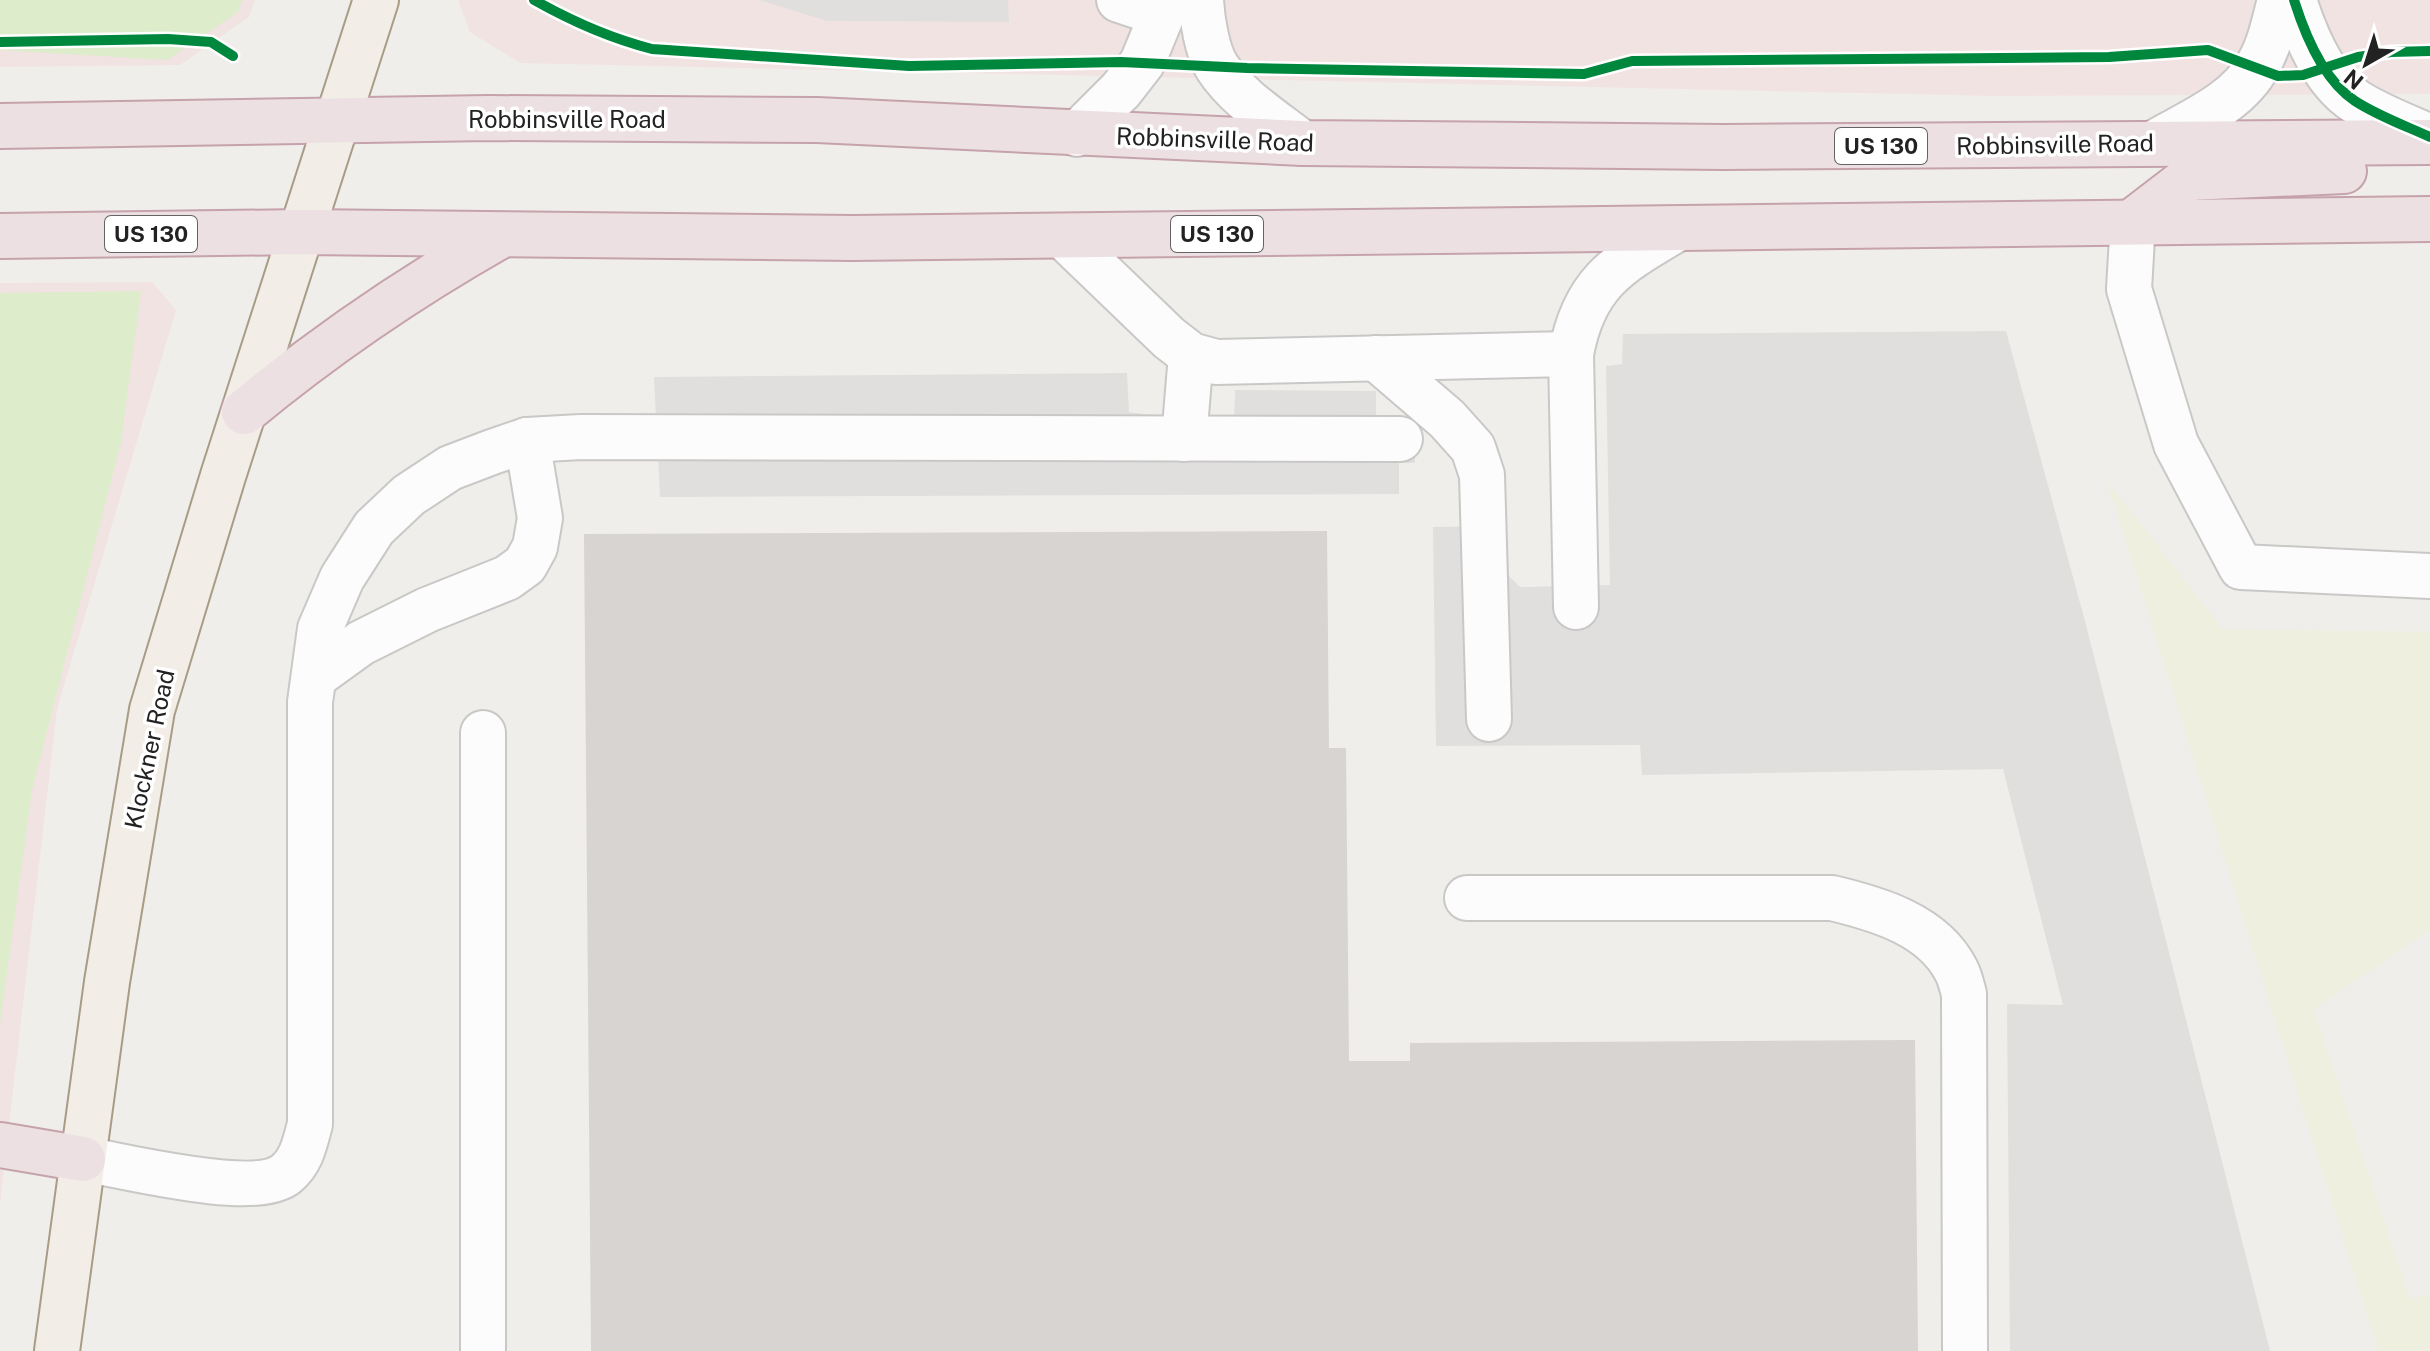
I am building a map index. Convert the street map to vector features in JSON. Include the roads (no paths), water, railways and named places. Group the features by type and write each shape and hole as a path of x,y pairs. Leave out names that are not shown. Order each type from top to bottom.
{"highway":[{"path":"0,98 124,123"},
{"name":"Robbinsville Road","path":"0,126 489,118 817,120 1302,143 1739,147 2430,142"},
{"path":"2133,221 2189,178 2359,170 2430,142"},
{"name":"US 130","path":"0,236 302,232 853,238 2430,219"},
{"path":"244,412 297,368 399,295 505,234"},
{"path":"0,1145 83,1159"}],"main road":[{"name":"Klockner Road","path":"57,1351 107,982 152,710 376,0"}],"street":[{"path":"1119,0 1176,5 1202,20 1216,66 1242,95 1302,143"},
{"path":"2154,143 2228,100 2257,68 2269,42 2280,0"},
{"path":"2294,0 2308,42 2323,68 2354,100 2430,142"},
{"path":"1077,134 1121,90 1142,63 1176,5"},
{"path":"2133,221 2129,289 2176,444 2241,567 2430,576"},
{"path":"1576,607 1571,354 1576,324 1588,298 1626,259 1677,229"},
{"path":"1063,236 1169,338 1191,355 1216,362 1571,354"},
{"path":"1184,439 1191,355"},
{"path":"1376,358 1447,419 1473,448 1482,475 1489,719"},
{"path":"83,1159 216,1182 254,1185 285,1175 302,1154 310,1124 310,702 320,629 342,578 374,528 409,495 450,468 527,440 581,437 1400,439"},
{"path":"314,677 361,643 427,610 507,578 525,565 535,547 540,518 527,440"},
{"path":"483,733 483,1351"},
{"path":"1467,898 1832,898 1874,908 1910,925 1936,945 1956,970 1964,994 1965,1351"}]}
